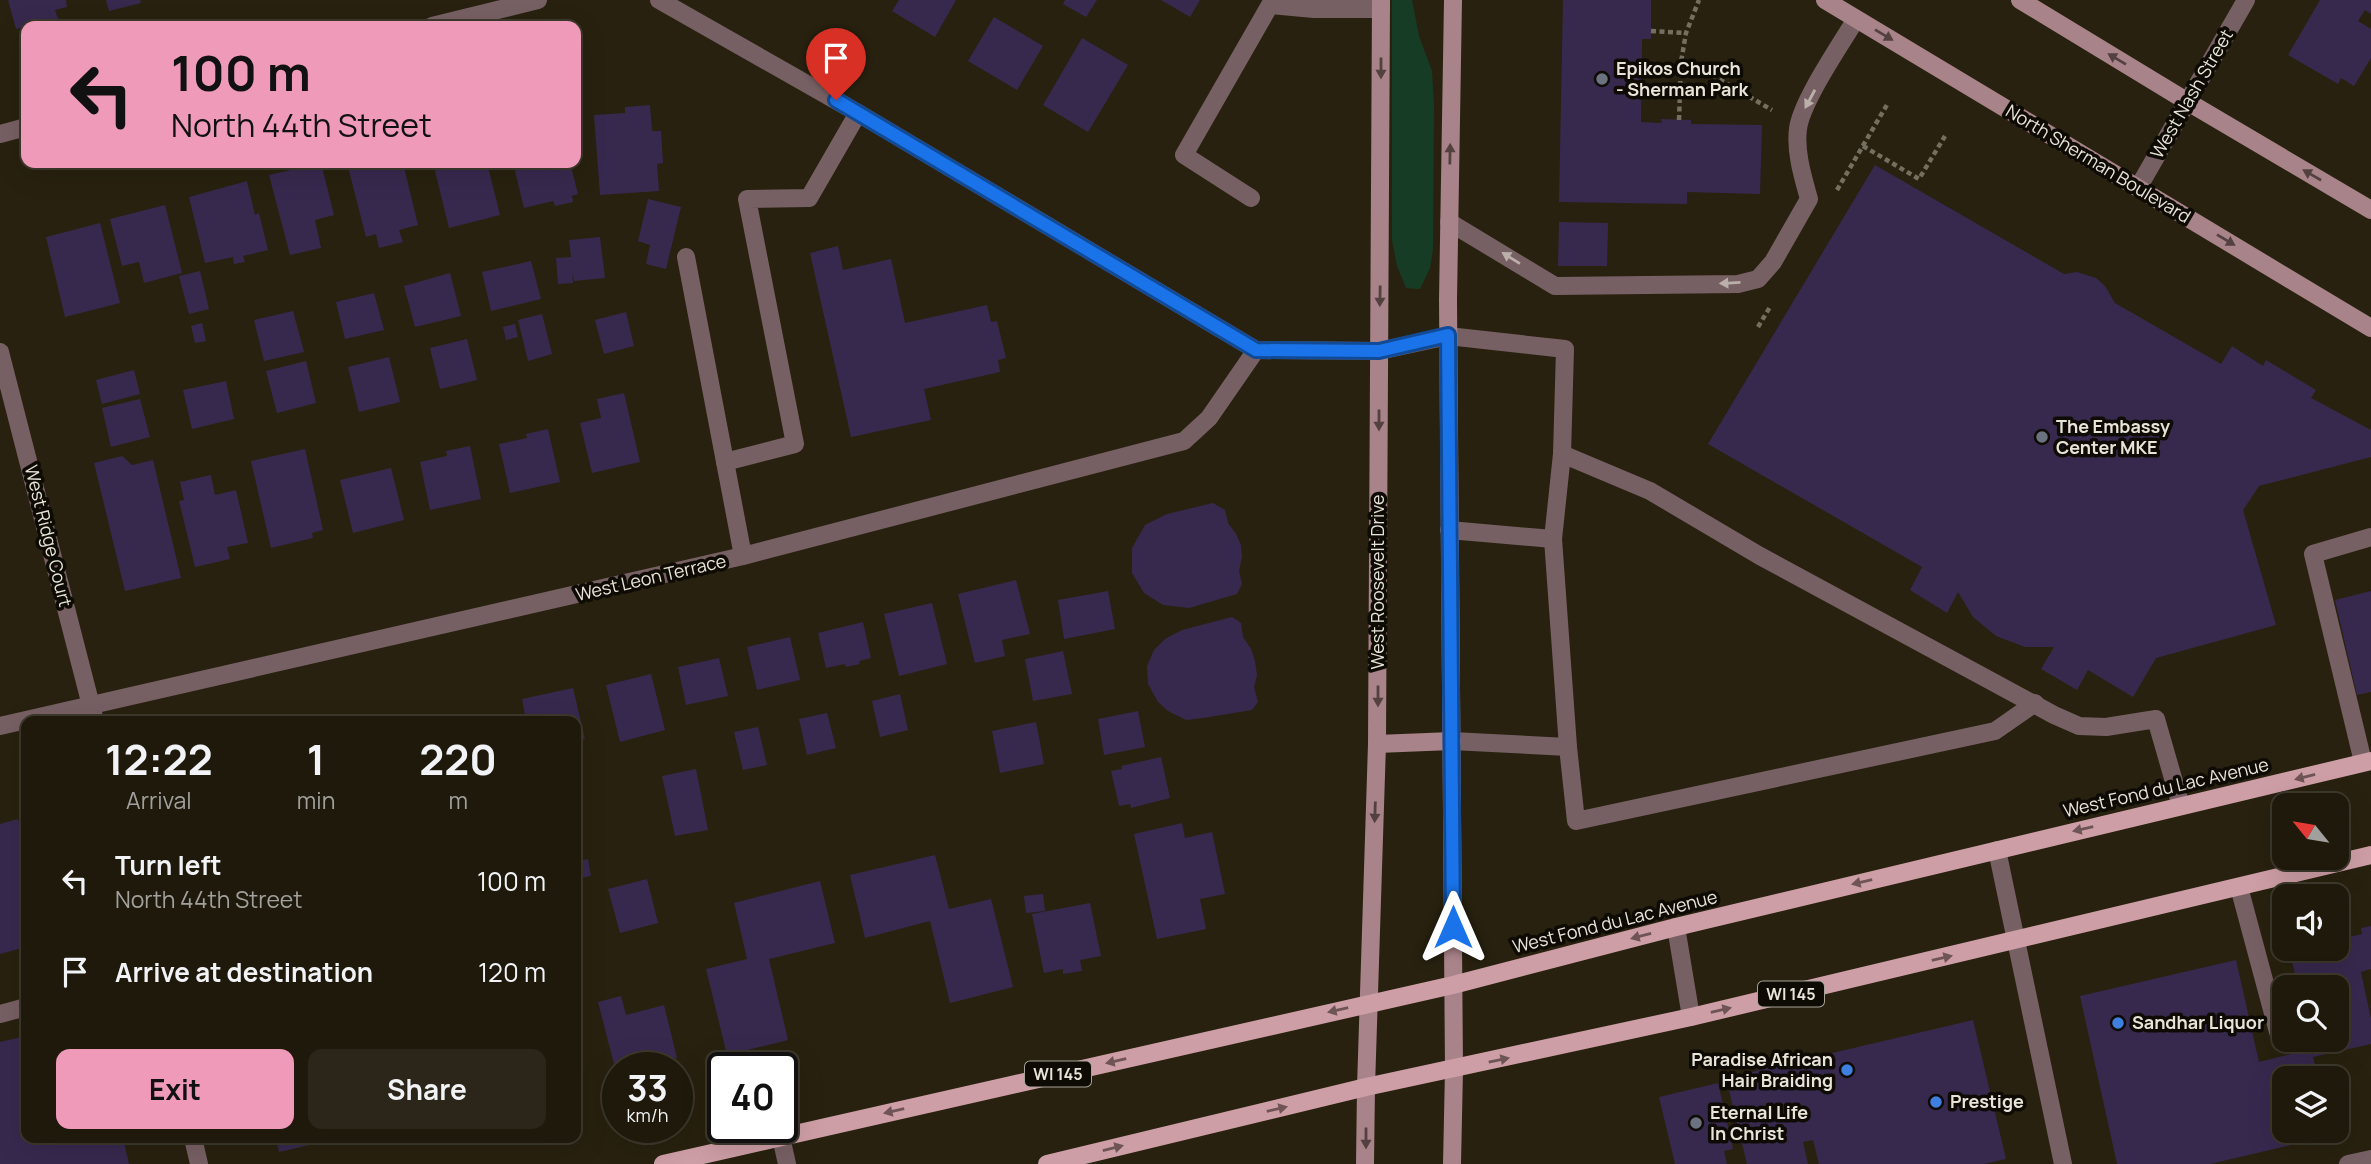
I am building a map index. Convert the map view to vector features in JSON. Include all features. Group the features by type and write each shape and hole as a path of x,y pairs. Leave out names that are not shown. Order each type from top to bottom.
{"main road":[{"name":"West Fond du Lac Avenue","path":"798,1133 1453,985 1676,927 2367,762"},
{"name":"WI 145","path":"1047,1164 1366,1087 1691,1017 2371,855"},
{"name":"West Fond du Lac Avenue","path":"663,1164 755,1143"}],"street":[{"path":"452,21 538,0"},
{"path":"659,0 858,113 1256,350 1379,351 1448,335 1566,349 1562,454 1553,539 1576,821 1994,731 2035,703"},
{"path":"1452,1164 1454,1069 1448,335 1453,0"},
{"name":"North Sherman Boulevard","path":"1825,0 2371,328"},
{"path":"2020,0 2371,209"},
{"name":"West Nash Street","path":"2138,188 2246,0"},
{"path":"1251,198 1184,155 1269,2 1314,9 1381,4"},
{"name":"West Roosevelt Drive","path":"1366,1164 1377,744 1381,4"},
{"path":"1449,222 1555,286 1738,284 1758,279 1773,262 1809,199 1801,170 1798,129 1805,106 1856,19"},
{"path":"725,462 795,444 747,200 809,198 858,113"},
{"path":"0,134 21,128"},
{"path":"686,257 743,556"},
{"name":"West Leon Terrace","path":"72,716 743,556 1184,441 1209,418 1256,350"},
{"name":"West Ridge Court","path":"0,352 93,713"},
{"path":"1562,454 1650,491 1760,556 2079,726 2106,727 2156,719 2181,806"},
{"path":"1450,530 1553,539"},
{"path":"2367,762 2313,554 2371,537"},
{"name":"West Leon Terrace","path":"0,726 21,723"},
{"path":"1377,744 1452,741 1568,747"},
{"path":"1997,850 2063,1164"},
{"path":"2239,887 2272,1010"},
{"path":"1676,927 1691,1017"},
{"path":"0,1014 21,1008"},
{"path":"194,1143 199,1164"},
{"path":"782,1143 787,1164"},
{"path":"2348,1164 2371,1159"}],"path":[{"path":"1679,120 1681,62 1686,33 1699,0"},
{"path":"1651,31 1686,33"},
{"path":"1681,62 1700,68 1771,111 1778,99"},
{"path":"1863,146 1919,180 1945,136"}],"green space":[{"path":"1392,0 1412,0 1419,36 1432,71 1433,249 1430,268 1420,289 1406,288 1397,266 1392,240"}],"building":[{"path":"8,0 66,0 67,7 55,10 58,19 21,21 21,28 16,29"},
{"path":"106,0 140,0 141,3 109,11"},
{"path":"899,0 956,0 935,37 892,11"},
{"path":"1065,0 1097,0 1086,17 1063,4"},
{"path":"1161,0 1200,0 1190,17"},
{"name":"Epikos Church - Sherman Park","path":"1563,0 1651,0 1651,39 1642,39 1641,122 1662,123 1661,119 1691,120 1691,124 1762,125 1760,194 1687,192 1687,204 1559,202"},
{"path":"2320,0 2371,0 2371,14 2365,10 2358,21 2371,29 2371,58 2354,86 2341,78 2338,84 2288,55"},
{"path":"994,17 1043,46 1017,90 968,61"},
{"path":"1082,38 1128,65 1088,132 1043,105"},
{"path":"650,105 652,131 661,131 663,163 657,164 659,191 600,195 594,115 625,113 625,107"},
{"name":"The Embassy Center MKE","path":"1875,165 2064,274 2077,272 2096,278 2105,286 2115,303 2221,364 2232,346 2263,366 2266,360 2316,390 2311,398 2371,430 2371,457 2259,486 2243,510 2276,625 2156,658 2133,697 2088,670 2077,690 2041,669 2054,647 2025,647 1996,636 1973,617 1958,592 1947,613 1910,590 1922,567 1708,444"},
{"path":"299,168 322,168 334,215 315,220 321,248 290,255 269,175"},
{"path":"348,168 404,168 418,225 399,230 403,242 379,248 376,234 366,237"},
{"path":"434,168 488,168 500,215 449,228"},
{"path":"514,168 571,168 578,194 572,196 573,202 555,206 553,201 524,208"},
{"path":"247,181 255,215 259,213 268,250 243,256 245,262 234,264 233,257 205,263 189,197"},
{"path":"648,199 681,207 666,269 646,264 650,245 638,241"},
{"path":"165,205 182,273 144,283 139,262 122,266 110,219"},
{"path":"1559,222 1608,223 1607,266 1558,266"},
{"path":"100,223 120,303 65,317 46,237"},
{"path":"600,237 605,278 574,281 572,273 573,283 558,284 556,258 571,257 569,240"},
{"path":"838,246 843,270 891,259 905,323 987,305 991,322 997,321 1006,358 998,360 1000,372 924,389 931,420 851,437 810,253"},
{"path":"531,261 541,299 491,311 482,272"},
{"path":"200,271 209,309 189,314 179,276"},
{"path":"450,273 461,316 415,327 404,286"},
{"path":"374,293 384,330 345,339 336,302"},
{"path":"293,311 304,352 264,361 254,320"},
{"path":"626,312 634,346 604,354 595,320"},
{"path":"542,314 552,354 528,361 518,320"},
{"path":"202,323 206,341 195,343 191,326"},
{"path":"515,324 518,337 506,340 503,327"},
{"path":"467,339 477,380 440,389 430,348"},
{"path":"389,357 400,402 359,412 348,367"},
{"path":"306,361 316,403 277,413 266,371"},
{"path":"134,370 140,394 102,404 96,380"},
{"path":"226,381 234,419 192,429 183,390"},
{"path":"624,393 640,462 592,473 580,423 601,418 597,399"},
{"path":"140,399 150,437 111,447 102,408"},
{"path":"548,429 560,482 510,493 499,444 527,438 526,434"},
{"path":"470,446 481,499 430,510 420,462 447,456 446,451"},
{"path":"305,449 323,530 312,533 313,538 271,548 251,461"},
{"path":"122,456 132,465 153,460 181,578 125,591 94,463"},
{"path":"391,468 404,520 353,533 340,480"},
{"path":"211,475 215,495 236,490 248,543 227,547 230,559 195,567 179,501 184,500 180,482"},
{"path":"1213,503 1225,510 1228,523 1241,545 1239,571 1242,584 1237,594 1189,608 1163,605 1144,593 1132,573 1132,548 1145,525 1167,514"},
{"path":"1016,580 1030,634 1002,640 1005,656 975,663 958,594"},
{"path":"1108,591 1115,629 1064,639 1058,600"},
{"path":"2371,591 2371,692 2357,695 2335,600"},
{"path":"932,603 947,664 899,676 884,614"},
{"path":"1232,617 1241,623 1243,637 1255,661 1257,675 1254,687 1258,702 1252,710 1186,720 1168,711 1158,702 1148,684 1147,666 1154,650 1165,639 1182,630"},
{"path":"863,622 871,658 859,661 860,664 826,668 818,633"},
{"path":"790,637 800,680 757,690 747,647"},
{"path":"1063,651 1072,694 1033,701 1025,659"},
{"path":"719,658 728,696 686,705 678,667"},
{"path":"651,674 665,730 620,742 606,685"},
{"path":"573,688 580,716 525,716 522,699"},
{"path":"900,694 908,730 880,737 872,701"},
{"path":"1138,711 1145,747 1104,755 1098,719"},
{"path":"827,713 836,748 807,755 799,719"},
{"path":"581,722 585,739 581,740"},
{"path":"1036,722 1044,764 1000,773 992,731"},
{"path":"758,727 767,765 743,770 734,732"},
{"path":"1161,757 1170,798 1131,808 1130,804 1119,806 1111,771 1122,769 1121,766"},
{"path":"696,769 708,830 675,836 662,776"},
{"path":"18,819 21,830 21,948 0,954 0,824"},
{"path":"1182,823 1185,838 1212,832 1225,894 1200,899 1206,929 1157,939 1134,834"},
{"path":"935,855 949,909 991,899 1013,987 950,1003 930,921 865,938 850,875"},
{"path":"588,859 591,876 581,878 581,861"},
{"path":"647,879 658,923 620,933 608,889"},
{"path":"820,881 835,943 769,959 788,1040 739,1052 726,1052 706,969 747,959 734,903"},
{"path":"1043,894 1045,911 1026,913 1024,896"},
{"path":"1090,903 1101,956 1080,960 1082,971 1063,974 1063,969 1044,973 1032,914"},
{"path":"2371,926 2371,969 2361,972 2371,1019 2371,1044 2349,1049 2349,975 2295,975 2292,961 2349,961 2349,937 2362,934 2361,928"},
{"path":"2236,960 2259,1062 2299,1052 2335,1052 2313,1057 2315,1066 2272,1066 2272,1143 2300,1143 2210,1164 2117,1164 2080,996"},
{"path":"621,996 626,1015 664,1005 676,1052 611,1052 598,1002"},
{"path":"1973,1020 2006,1159 1984,1164 1819,1164 1813,1140 1803,1142 1808,1164 1747,1164 1726,1078"},
{"path":"21,1037 21,1143 124,1143 129,1164 0,1164 0,1042"},
{"name":"Eternal Life In Christ","path":"1718,1083 1733,1149 1724,1151 1727,1164 1675,1164 1659,1097"},
{"path":"277,1143 319,1143 279,1152"}],"place":[{"name":"Epikos Church - Sherman Park","path":"1602,79"},
{"name":"The Embassy Center MKE","path":"2042,437"},
{"name":"Sandhar Liquor","path":"2118,1023"},
{"name":"Paradise African Hair Braiding","path":"1847,1070"},
{"name":"Prestige","path":"1936,1102"},
{"name":"Eternal Life In Christ","path":"1696,1123"}],"route":[{"path":"836,100 1256,350 1379,351 1448,335 1453,927"}]}
